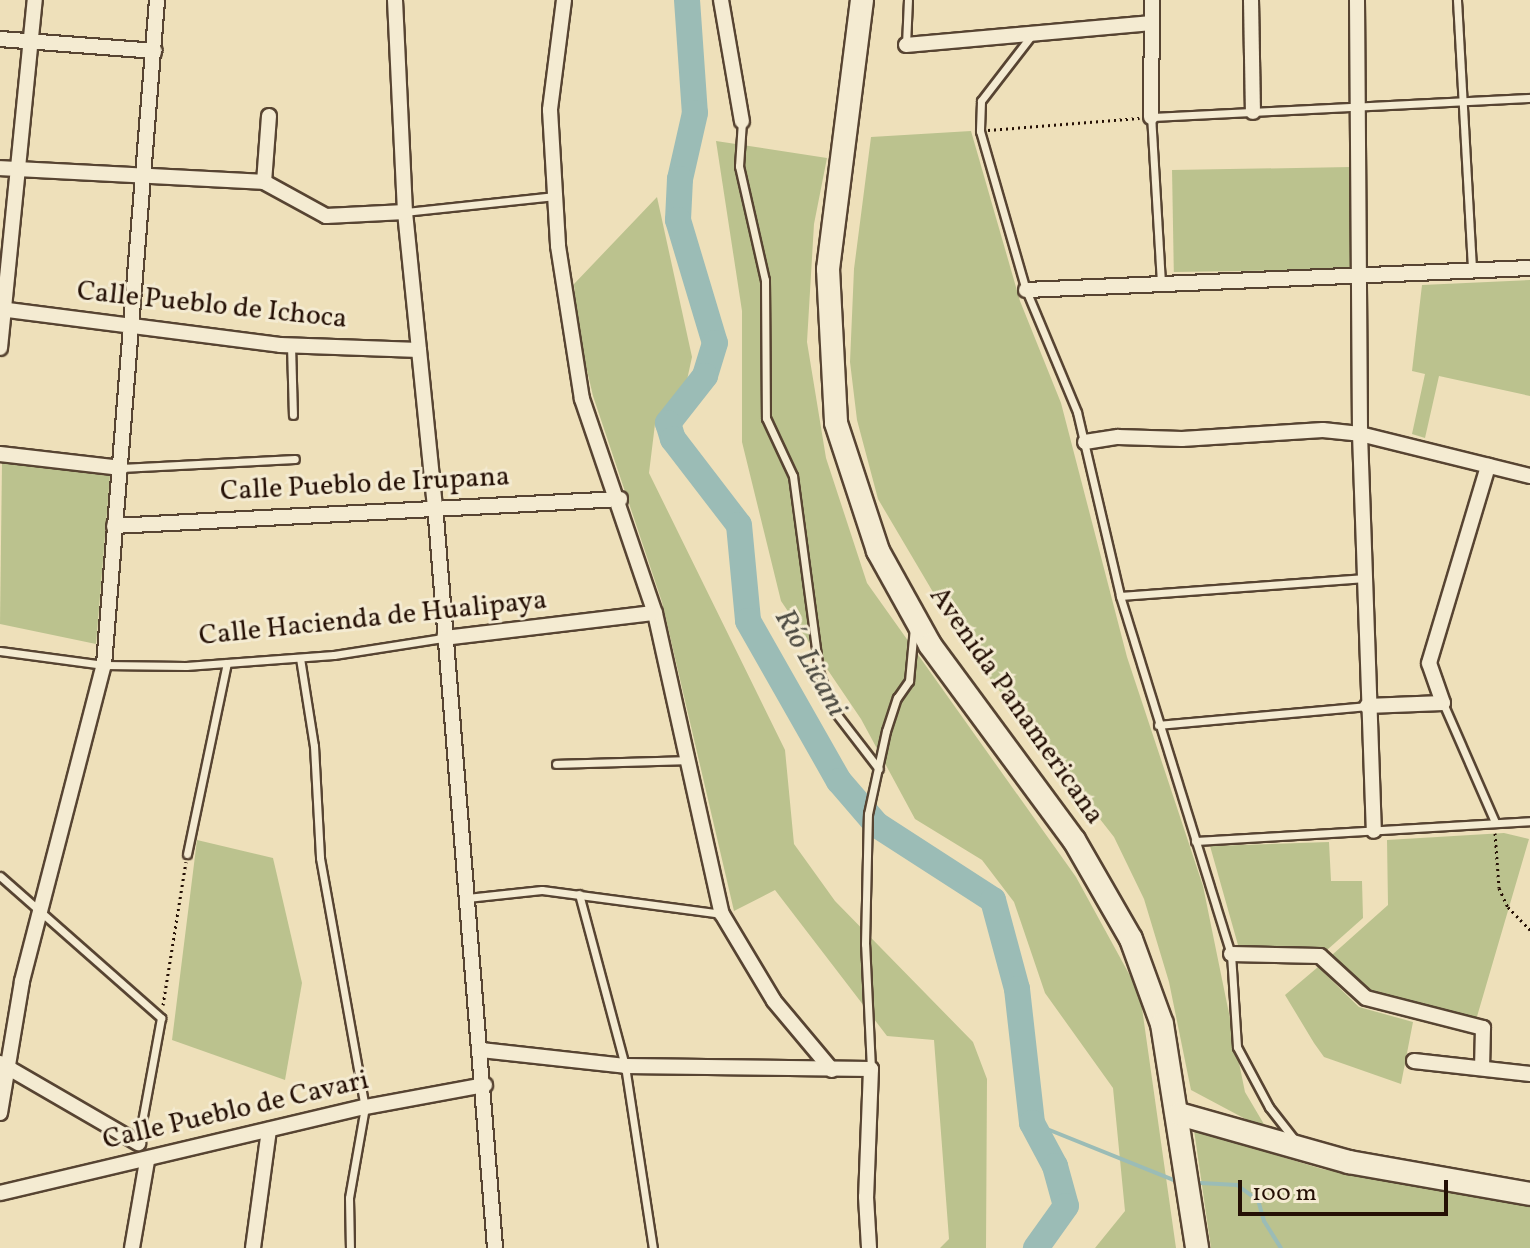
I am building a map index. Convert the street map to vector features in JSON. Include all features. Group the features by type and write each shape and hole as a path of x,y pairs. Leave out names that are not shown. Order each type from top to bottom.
{"main road":[{"name":"Avenida Panamericana","path":"862,0 828,269 828,343 836,423 858,502 915,617 1074,840 1131,939 1162,1024 1179,1114 1197,1248"},
{"path":"1179,1114 1305,1152 1530,1194"}],"street":[{"path":"0,348 35,0"},
{"path":"0,1113 4,1064 22,981 104,665 147,179 157,0"},
{"path":"395,0 405,212 435,505 444,638 485,1085 495,1248"},
{"path":"564,0 550,110 555,195 570,335 582,399 620,499 655,613 722,914 774,1001 832,1070"},
{"path":"721,0 742,121"},
{"path":"1151,117 1152,0"},
{"path":"1251,0 1253,112"},
{"path":"1357,0 1362,279 1360,434 1367,706 1374,831"},
{"path":"906,45 1152,23"},
{"path":"0,39 155,51"},
{"path":"264,182 269,116"},
{"path":"0,168 147,179 264,182 326,216 405,212"},
{"path":"1026,290 1362,279 1530,268"},
{"name":"Calle Pueblo de Ichoca","path":"2,309 135,322 291,345 419,350"},
{"path":"1085,442 1118,437 1182,439 1323,430 1360,434 1530,476"},
{"name":"Calle Pueblo de Irupana","path":"0,454 121,468"},
{"path":"1367,706 1443,703 1429,663 1488,466"},
{"name":"Calle Pueblo de Irupana","path":"114,526 435,505 620,499"},
{"name":"Calle Hacienda de Hualipaya","path":"444,638 655,613"},
{"path":"1231,954 1320,956 1366,998 1483,1028 1482,1068"},
{"path":"481,1050 625,1066 871,1069 866,1197 869,1248"},
{"path":"1414,1061 1530,1074"},
{"path":"4,1064 138,1143"},
{"name":"Calle Pueblo de Cavari","path":"0,1193 147,1161 365,1107 485,1085"},
{"path":"253,1248 269,1130"},
{"path":"132,1248 147,1161"}],"lane":[{"path":"906,45 908,0"},
{"path":"1457,0 1472,271"},
{"path":"1033,33 981,101 980,131 1026,290 1065,377 1085,442 1120,596 1231,954 1237,1047 1269,1107 1305,1152"},
{"path":"1161,285 1151,117 1530,98"},
{"path":"742,121 739,166 765,280 766,418 793,476 819,671 831,707 879,769"},
{"path":"405,212 555,195"},
{"path":"291,345 293,415"},
{"name":"Calle Pueblo de Irupana","path":"121,468 295,459"},
{"path":"1120,596 1366,578"},
{"path":"871,1069 866,848 879,769 897,698 909,681 915,617"},
{"name":"Calle Hacienda de Hualipaya","path":"0,651 104,665 227,663 300,658 444,638"},
{"path":"300,658 314,746 320,858 365,1107 349,1198 350,1248"},
{"path":"187,854 227,663"},
{"path":"1443,703 1495,822"},
{"path":"1158,725 1367,706"},
{"path":"556,764 688,760"},
{"path":"1195,841 1530,821"},
{"path":"0,876 40,917 161,1018 138,1143 147,1161"},
{"path":"467,898 542,890 722,914"},
{"path":"579,894 625,1066 653,1248"}],"path":[{"path":"980,131 1151,117"},
{"path":"1495,822 1499,888 1508,907 1530,930"},
{"path":"161,1018 187,854"}],"green space":[{"path":"971,131 1020,301 1061,403 1127,657 1203,886 1245,1092 1268,1131 1191,1090 1169,982 1144,899 1114,837 966,648 878,499 857,420 850,362 854,269 871,137"},
{"path":"716,141 827,158 814,224 807,342 826,458 867,583 1076,877 1140,994 1176,1248 1095,1248 1125,1211 1113,1088 1045,993 1014,902 982,860 915,819 861,719 781,601 742,442 742,311"},
{"path":"1350,167 1352,269 1174,272 1172,170"},
{"path":"657,197 692,357 687,380 655,424 649,473 785,750 794,844 835,901 973,1042 987,1079 986,1248 940,1248 949,1239 934,1040 887,1036 775,890 734,911 662,602 593,396 578,331 574,284"},
{"path":"1530,280 1530,396 1439,376 1425,438 1412,434 1425,374 1412,371 1422,285"},
{"path":"2,463 110,476 96,644 0,624"},
{"path":"1504,833 1529,839 1476,1020 1369,990 1332,955 1388,905 1387,840"},
{"path":"197,840 273,858 302,983 285,1080 172,1040"},
{"path":"1329,842 1331,881 1362,881 1363,918 1327,950 1238,945 1210,846"},
{"path":"1318,967 1359,1007 1413,1022 1401,1084 1324,1057 1314,1043 1285,995"},
{"path":"1194,1130 1322,1169 1530,1206 1530,1248 1211,1248"}],"waterway":[{"name":"Río Licani","path":"687,0 695,113 680,179 678,220 715,343 705,376 668,423 673,439 739,525 748,621 839,781 877,825 993,900 1017,989 1032,1123 1055,1166 1066,1206 1036,1248"},
{"path":"1032,1123 1176,1181"},
{"path":"1201,1183 1237,1185 1258,1200 1264,1221 1281,1248"}]}
